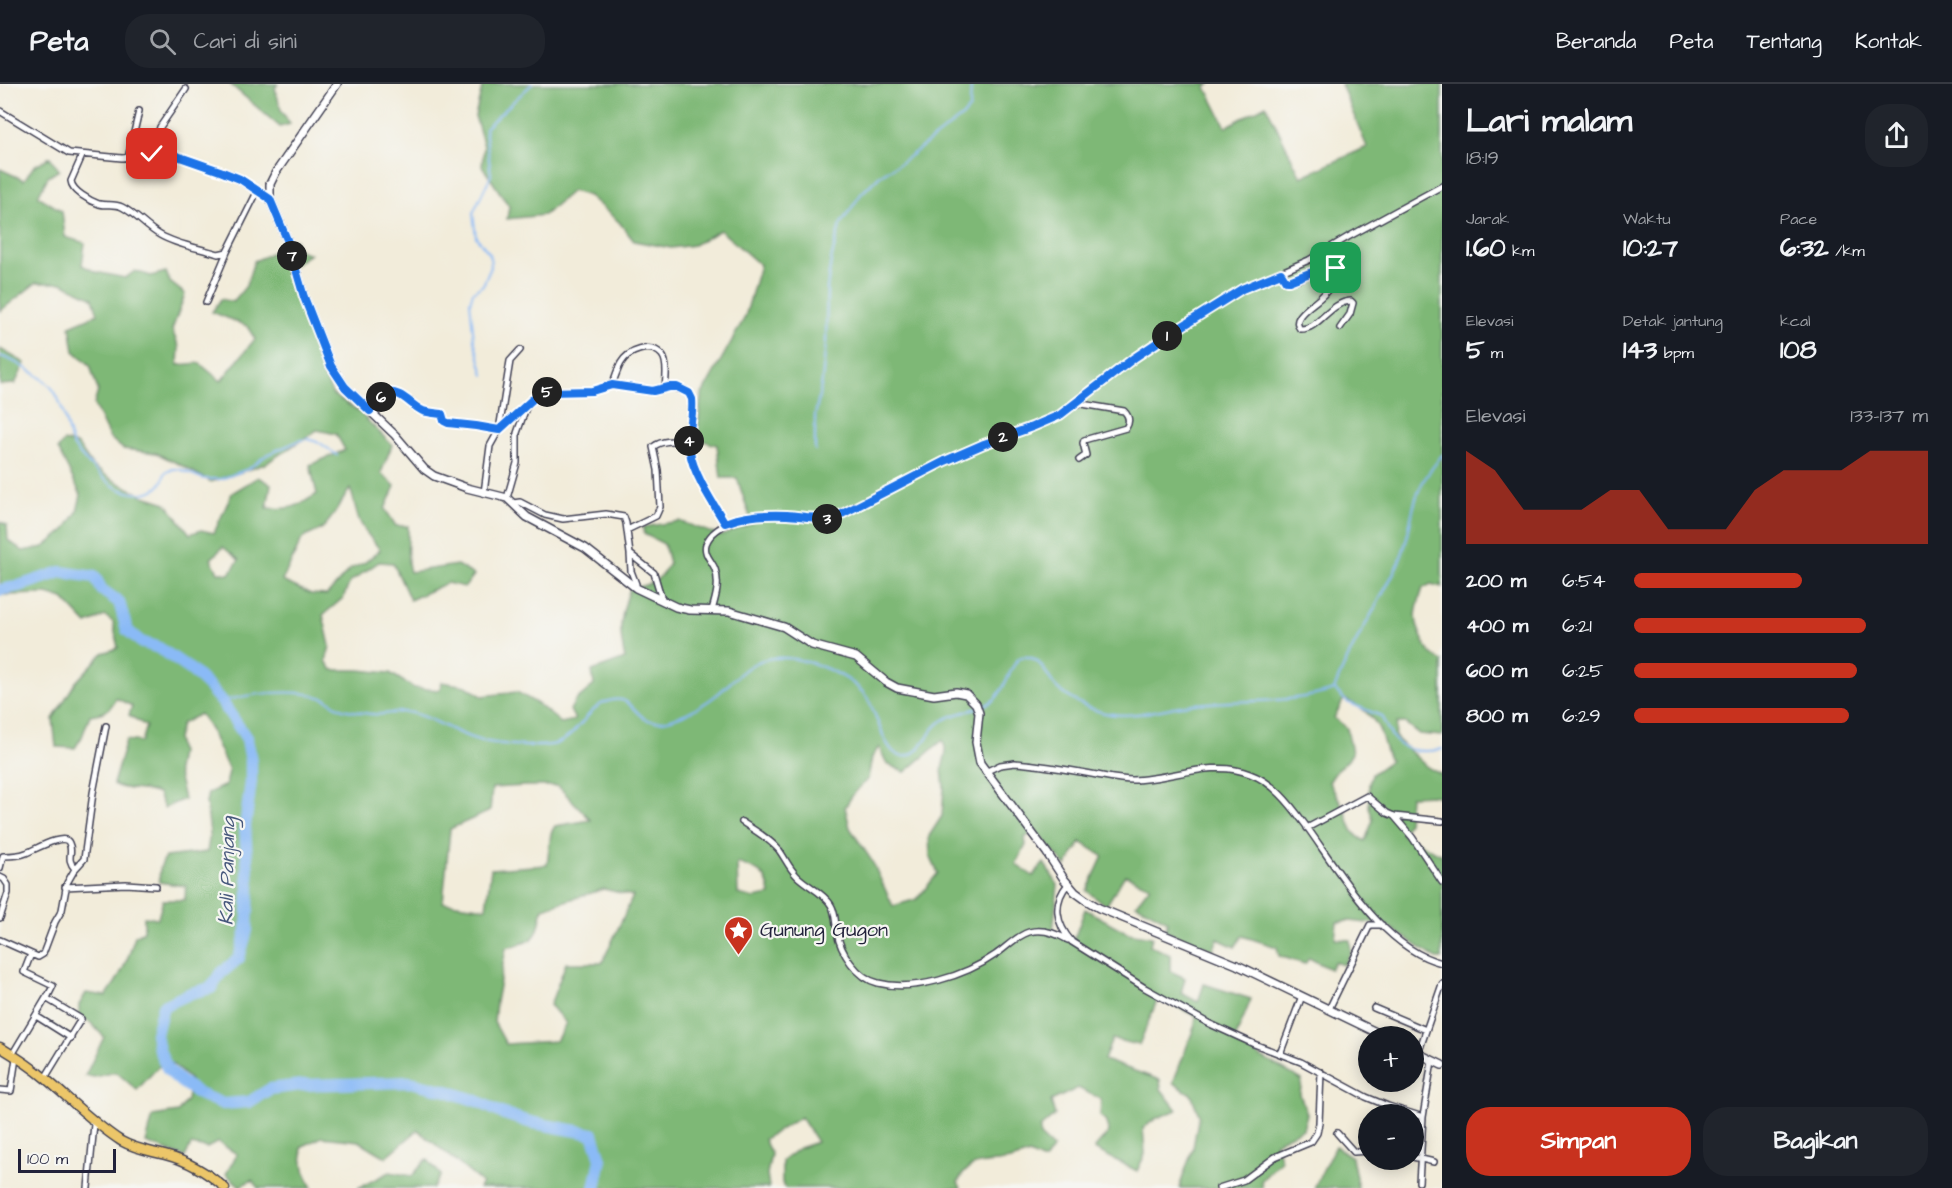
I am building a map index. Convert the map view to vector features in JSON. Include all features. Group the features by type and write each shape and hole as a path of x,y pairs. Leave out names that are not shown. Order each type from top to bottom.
{"main road":[{"path":"0,1047 45,1078 89,1118 127,1144 187,1162 206,1172 225,1188"}],"street":[{"path":"337,84 270,184 270,199 288,242 304,297 331,366 345,387 395,435 421,466 431,474 484,493 520,502 545,515 563,519 605,514 624,517 631,571 636,588"},
{"path":"152,154 156,136 166,116 186,89"},
{"path":"0,111 66,151 82,156 128,158 169,154 240,179 270,199"},
{"path":"128,158 139,111"},
{"path":"82,156 70,181 71,186 75,189 100,204 122,207 162,236 218,254 227,252"},
{"path":"712,610 718,582 716,570 707,556 706,543 725,523 739,518 763,515 825,519 840,515 945,461 1054,418 1134,358 1242,289 1309,260 1442,186"},
{"path":"206,302 227,252 258,190"},
{"path":"1281,273 1286,281 1294,281 1318,269 1334,266 1337,274 1322,296 1297,321 1297,325 1300,329 1309,328 1339,304 1351,301 1352,309 1340,328"},
{"path":"612,385 622,360 636,350 647,349 658,352 664,358 666,388"},
{"path":"499,430 510,362 520,350"},
{"path":"484,493 490,446 499,430 534,398 549,392 592,391 612,385 653,391 677,387 690,394 693,403 689,442 693,463 725,523"},
{"path":"370,411 385,393 392,392 425,411 442,414 444,421 448,423 499,430"},
{"path":"1076,403 1124,411 1128,414 1129,420 1126,428 1084,440 1086,455 1079,460"},
{"path":"510,501 518,464 517,433 528,404"},
{"path":"627,530 656,516 660,507 658,470 653,447 664,442 689,442"},
{"path":"510,501 527,517 585,548 636,588 676,607 690,610 729,611 770,622 789,630 812,645 856,657 893,686 938,695 959,692 970,697 977,707 979,717 976,750 980,763 1023,819 1068,884 1086,900 1100,908 1237,965 1364,1026"},
{"path":"630,554 654,573 662,600"},
{"path":"0,940 39,957 43,954 62,910 65,887 86,855 93,794 106,726"},
{"path":"986,772 1004,764 1023,764 1131,780 1167,777 1213,768 1228,768 1251,774 1269,784 1290,804 1341,878 1382,925 1408,947 1442,963"},
{"path":"1307,828 1364,796 1370,797 1387,813 1394,816 1442,821"},
{"path":"1394,816 1412,837 1442,882"},
{"path":"742,822 779,850 797,876 831,905 841,948 867,979 877,983 899,985 942,979 981,964 1029,932 1051,932 1072,942 1145,988 1208,1023 1321,1072 1383,1104"},
{"path":"0,868 3,856 24,854 64,839 70,844 69,860 75,869"},
{"path":"0,877 4,879 8,889 0,918"},
{"path":"65,887 126,884 156,886"},
{"path":"1068,884 1060,900 1059,921 1063,932 1072,942"},
{"path":"1329,1009 1370,925 1382,925"},
{"path":"0,1090 11,1090 14,1056 53,986 24,972 31,954"},
{"path":"1424,1035 1442,984"},
{"path":"1280,1054 1302,996"},
{"path":"45,1078 82,1019 48,998"},
{"path":"1374,1008 1426,1030"},
{"path":"36,1016 71,1038"},
{"path":"1424,1057 1442,1065"},
{"path":"1424,1110 1431,1060"},
{"path":"1219,1188 1244,1180 1275,1157 1311,1142 1317,1133 1319,1123 1321,1072"},
{"path":"88,1188 94,1124 89,1118"},
{"path":"1337,1133 1354,1152 1358,1152"},
{"path":"1424,1159 1434,1162"},
{"path":"1419,1182 1420,1170"}],"green space":[{"path":"230,84 278,84 275,88 281,110 290,124 280,127"},
{"path":"483,84 1210,84 1206,87 1226,127 1266,105 1301,177 1367,147 1341,84 1442,84 1442,587 1431,584 1423,588 1418,602 1416,620 1427,647 1442,661 1442,736 1419,734 1405,723 1397,723 1395,737 1427,767 1442,775 1442,797 1410,796 1408,823 1401,834 1442,855 1442,959 1437,959 1386,925 1349,921 1337,922 1335,939 1350,940 1351,953 1344,965 1334,962 1330,969 1309,958 1305,964 1279,956 1277,947 1242,936 1235,947 1218,939 1213,950 1165,931 1168,921 1136,904 1150,886 1125,875 1106,906 1087,891 1103,856 1081,842 1066,866 1035,830 1025,838 1026,845 1016,864 1033,876 1044,863 1058,885 1053,931 1074,939 1085,909 1128,933 1152,937 1150,945 1170,955 1170,971 1185,978 1181,993 1198,1002 1204,984 1251,999 1234,1042 1302,1080 1300,1094 1307,1114 1303,1129 1275,1142 1281,1160 1261,1181 1262,1188 1179,1188 1193,1148 1199,1115 1191,1094 1173,1083 1195,1025 1196,1016 1158,998 1139,1045 1112,1039 1104,1060 1160,1080 1161,1089 1177,1110 1157,1118 1143,1128 1145,1154 1137,1171 1094,1149 1109,1132 1105,1120 1100,1116 1101,1099 1078,1088 1051,1101 1055,1115 1040,1128 1040,1136 1053,1148 1044,1161 1029,1154 1011,1160 977,1164 967,1170 958,1182 961,1188 785,1188 782,1183 782,1161 799,1148 817,1142 801,1117 764,1139 771,1154 767,1174 768,1188 479,1188 482,1183 418,1130 386,1157 359,1141 322,1137 301,1147 304,1170 312,1188 258,1188 252,1180 240,1186 226,1174 237,1154 218,1142 207,1148 191,1145 185,1157 146,1143 153,1116 178,1112 187,1100 190,1080 169,1061 158,1067 137,1090 116,1072 95,1077 85,1076 104,1037 91,1023 79,1017 79,1005 86,993 106,996 124,968 135,936 144,931 144,917 158,918 163,900 185,900 186,886 159,882 160,868 165,857 207,852 210,833 206,802 208,793 226,785 229,771 208,725 200,714 181,724 177,739 180,753 177,770 184,799 164,808 158,794 113,784 126,740 141,742 146,726 129,715 132,706 116,698 106,711 90,715 82,737 75,748 56,747 53,719 75,683 103,653 118,648 113,622 105,616 87,624 63,599 47,594 0,595 0,522 7,525 8,540 23,551 44,547 65,530 77,512 81,495 58,449 64,441 78,445 92,466 113,480 144,496 166,503 190,534 201,530 214,533 232,493 258,477 271,484 267,508 288,508 304,502 317,494 310,465 345,450 336,434 317,430 265,464 211,482 156,453 123,449 109,437 94,405 98,391 90,365 74,351 70,326 98,314 93,298 62,283 36,283 0,311 0,169 24,180 34,166 50,157 59,170 48,177 38,196 62,211 65,237 85,243 82,265 96,272 125,278 135,271 151,276 166,272 170,282 185,294 172,330 179,347 178,365 199,363 221,381 255,339 247,326 212,312 221,299 233,302 246,286 254,261 295,239 299,250 310,254 290,267 294,288 305,313 324,376 333,395 357,410 392,445 381,473 395,486 385,509 396,526 408,526 407,555 410,572 457,565 474,575 465,587 447,583 410,600 393,563 379,562 350,582 343,598 323,615 330,646 326,661 332,670 390,673 414,688 440,690 442,682 466,686 482,696 517,692 538,704 561,723 575,720 570,710 575,701 594,685 592,671 625,659 621,623 630,588 654,582 669,563 664,544 644,534 643,527 679,521 721,536 752,523 737,478 721,478 717,445 697,439 701,396 745,317 760,265 720,230 694,245 671,248 634,241 619,222 589,196 572,191 544,215 507,219 509,206 482,166 484,146 475,116","holes":["350,489 360,522 380,550 364,563 350,569 327,595 311,594 282,581 302,539 324,527","223,547 239,560 229,574 218,572 211,559","1344,699 1361,709 1375,722 1390,761 1372,774 1369,784 1369,807 1373,820 1365,841 1352,829 1329,782 1352,753 1347,728 1334,718","943,740 946,752 942,769 944,787 942,816 929,836 930,856 938,873 917,899 893,906 872,861 850,828 845,807 854,793 868,779 872,757 879,747 887,764 905,772","558,786 591,820 555,826 551,833 547,865 491,869 486,908 443,902 450,829 490,811 492,788","737,863 755,870 767,881 770,895 754,898 738,894","604,889 633,896 602,963 566,963 550,1005 566,1023 556,1041 506,1044 494,1022 506,948 524,943 534,937 543,908"]},
{"path":"0,349 25,363 15,384 0,385"},
{"path":"1335,1146 1352,1157 1358,1188 1314,1188"},
{"path":"427,1159 441,1175 433,1188 358,1188 390,1172 412,1176"}],"waterway":[{"path":"484,375 474,340 470,302 473,292 483,285 491,267 490,254 476,237 473,213 491,175 485,128 532,84"},
{"path":"815,450 815,416 826,342 827,288 840,225 861,194 879,176 899,164 962,117 970,108 971,84"},
{"path":"0,356 27,369 51,387 58,399 75,448 99,474 123,491 144,493 153,490 159,487 165,473 173,469 179,469 204,479 221,479 248,469 268,454 301,440 308,439 320,443 337,455"},
{"path":"222,702 259,694 300,693 323,698 342,709 378,714 412,713 475,739 488,742 520,746 547,746 565,739 605,702 623,700 644,718 655,721 666,720 687,713 705,703 759,661 792,659 821,666 858,687 870,703 889,747 894,753 906,756 916,751 943,720 989,704 995,699 1015,663 1022,657 1035,659 1054,685 1067,696 1088,707 1109,714 1131,715 1205,703 1280,700 1317,695 1334,690 1349,656 1401,557 1421,485 1442,455"},
{"name":"Kali Panjang","path":"0,590 61,572 95,577 102,590 119,602 127,630 141,642 159,648 191,670 222,702 247,739 251,761 251,782 245,827 249,889 247,930 239,958 220,974 211,988 191,993 163,1006 156,1034 159,1050 168,1070 199,1094 223,1104 249,1102 270,1089 302,1085 411,1082 447,1091 529,1122 593,1134 601,1159 595,1188"},
{"path":"1335,690 1347,702 1381,716 1397,743 1409,749 1422,751 1442,749"}],"place":[{"name":"Gunung Gugon","path":"739,956"}],"route":[{"path":"152,154 177,156 220,171 240,179 270,199 288,242 304,297 331,366 345,387 370,411 385,393 392,392 414,403 420,409 442,414 444,421 448,423 499,430 534,398 549,392 592,391 612,385 653,391 669,387 681,388 689,393 693,406 689,442 691,458 725,523 753,516 773,515 825,519 840,515 945,461 1060,415 1134,358 1242,289 1281,273 1286,281 1294,281 1318,269 1328,266 1336,268"}]}
